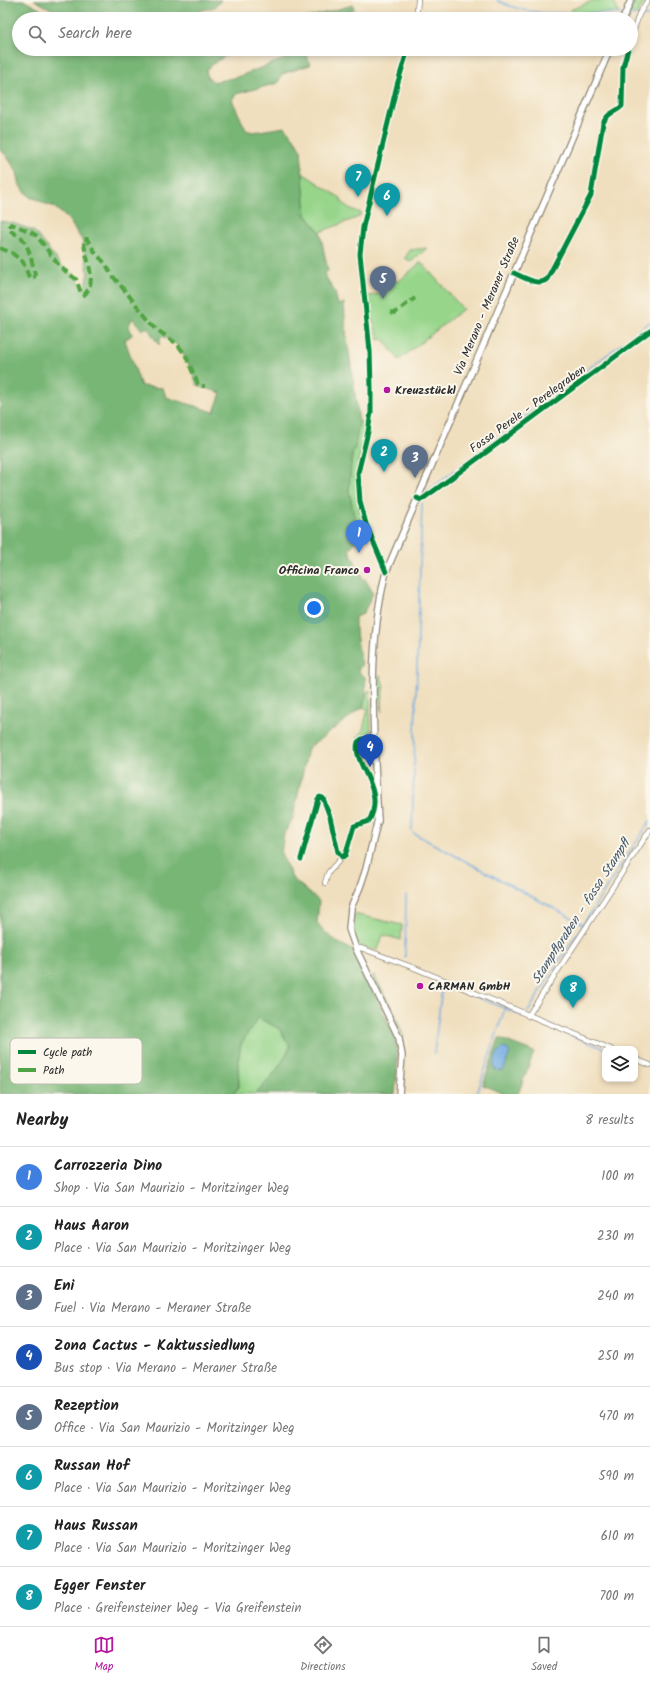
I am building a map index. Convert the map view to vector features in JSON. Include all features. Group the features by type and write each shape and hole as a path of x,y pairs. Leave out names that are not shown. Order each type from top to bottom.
{"main road":[{"path":"626,12 631,0"},
{"name":"Via Merano - Meraner Straße","path":"399,1094 402,1056 399,1038 356,949 349,929 351,908 366,869 378,821 374,768 374,683 379,603 386,572 607,56"}],"street":[{"path":"417,12 418,0"},
{"path":"638,16 648,0"},
{"path":"386,572 366,524 359,495 358,473 371,412 370,351 360,254 365,219 406,56"},
{"path":"514,273 538,282 545,281 592,195 603,123 606,116 622,106 623,67 626,56"},
{"name":"Fossa Perele - Perelegraben","path":"417,498 421,500 435,490 650,331"},
{"path":"325,883 328,874 342,857 345,856 354,826 357,824 367,823 371,818 374,793 357,752 356,746 362,739 375,739"},
{"path":"301,859 318,799 320,797 323,798 330,817 338,852 342,857"},
{"path":"528,1016 650,830"},
{"path":"356,949 361,948 416,969 603,1046"},
{"path":"638,1060 650,1065"}],"green space":[{"path":"0,0 23,0 45,12 12,12 12,56 225,56 211,65 206,71 208,78 214,82 237,77 292,56 307,56 310,65 282,74 278,83 236,94 232,100 246,130 253,132 285,127 301,150 306,215 320,232 328,271 324,274 335,292 338,305 344,303 346,331 359,422 355,448 352,454 349,490 355,520 362,520 365,533 364,536 352,545 349,550 362,576 361,579 365,579 373,593 363,614 355,617 357,642 362,666 359,667 359,672 365,677 366,696 363,707 308,748 293,818 284,834 281,853 292,878 319,901 317,923 333,939 352,949 394,1034 397,1057 395,1094 255,1094 275,1072 290,1047 280,1029 258,1018 241,1044 238,1062 239,1087 233,1094 0,1094 0,221 13,223 34,231 63,267 77,277 81,286 85,286 88,273 82,240 68,219 53,206 31,198 20,186 17,172 6,155 0,150","holes":["132,318 142,330 147,327 159,345 161,336 169,339 180,349 188,363 197,385 221,393 214,412 166,397 163,388 141,386 125,340 132,335 129,326"]},
{"path":"34,0 221,0 215,7 196,12 57,12"},
{"path":"595,0 613,0 619,12 570,12 570,10"},
{"path":"636,0 646,0 638,12 630,12"},
{"path":"353,5 354,9 346,12 328,12"},
{"path":"354,9 355,12 346,12"},
{"path":"301,172 342,199 341,201 349,208 361,213 359,217 320,232 306,215"},
{"path":"427,248 411,262 405,258 410,250"},
{"path":"421,262 463,309 399,360 383,339 379,340 365,297 382,293 394,281 399,281"},
{"path":"359,422 367,422 367,425 356,474 358,502 362,520 355,520 350,497 349,481"},
{"path":"380,675 385,688 383,689 382,712 378,687 378,677 380,677"},
{"path":"370,690 371,734 358,738 357,737 362,733 368,709 363,707 367,692"},
{"path":"368,741 371,745 369,758 366,748 362,750 362,743"},
{"path":"354,914 402,925 401,940 383,935 378,950 368,949 359,945 356,943 354,935"},
{"path":"374,975 395,1014 404,1038 372,976"},
{"path":"258,1017 280,1029 290,1047 275,1072 255,1094 233,1094 239,1087 238,1062 241,1044"},
{"path":"499,1038 534,1052 518,1094 505,1094 483,1085"}],"water":[{"path":"503,1048 510,1052 504,1070 500,1071 494,1069 494,1063 497,1054"}],"waterway":[{"path":"497,0 511,6 537,12"},
{"path":"640,16 650,16"},
{"path":"424,494 650,322"},
{"path":"414,767 422,503"},
{"path":"412,830 414,770"},
{"name":"Stampflgraben - fossa Stampfl","path":"528,1012 554,969 650,821"},
{"path":"413,833 583,924"},
{"path":"405,957 406,895"},
{"path":"434,1053 441,995 444,986"},
{"path":"449,986 561,1031"},
{"path":"477,1094 505,1008"},
{"path":"565,1033 602,1048"}],"marked path":[{"path":"0,248 12,253 23,262 29,277 34,277 35,274 30,254 24,240 12,232 9,227 11,224 29,231 37,236 60,267 76,279 81,293 84,295 89,289 91,282 90,268 84,246 84,239 87,239 112,275 156,329 177,344 185,354 198,384 205,386"},
{"path":"391,312 395,313 415,298"}],"cycle path":[{"path":"386,572 366,524 360,502 358,473 368,432 371,412 370,351 360,254 363,227 397,85 406,56"},
{"path":"514,273 535,282 540,282 547,279 591,195 603,123 610,114 622,106 623,67 626,56"},
{"path":"417,498 421,500 435,490 650,331"},
{"path":"301,859 318,799 320,797 323,798 330,817 338,852 342,857 345,856 354,826 369,821 373,809 374,798 372,787 359,759 357,750 358,742 362,739 375,739"}],"place":[{"name":"Haus Russan","path":"358,197"},
{"name":"Russan Hof","path":"387,216"},
{"name":"Rezeption","path":"383,299"},
{"name":"Kreuzstückl","path":"387,390"},
{"name":"Haus Aaron","path":"384,472"},
{"name":"Eni","path":"415,478"},
{"name":"Carrozzeria Dino","path":"359,553"},
{"name":"Officina Franco","path":"367,570"},
{"name":"Zona Cactus - Kaktussiedlung","path":"370,767"},
{"name":"CARMAN GmbH","path":"420,986"},
{"name":"Egger Fenster","path":"573,1008"}]}
